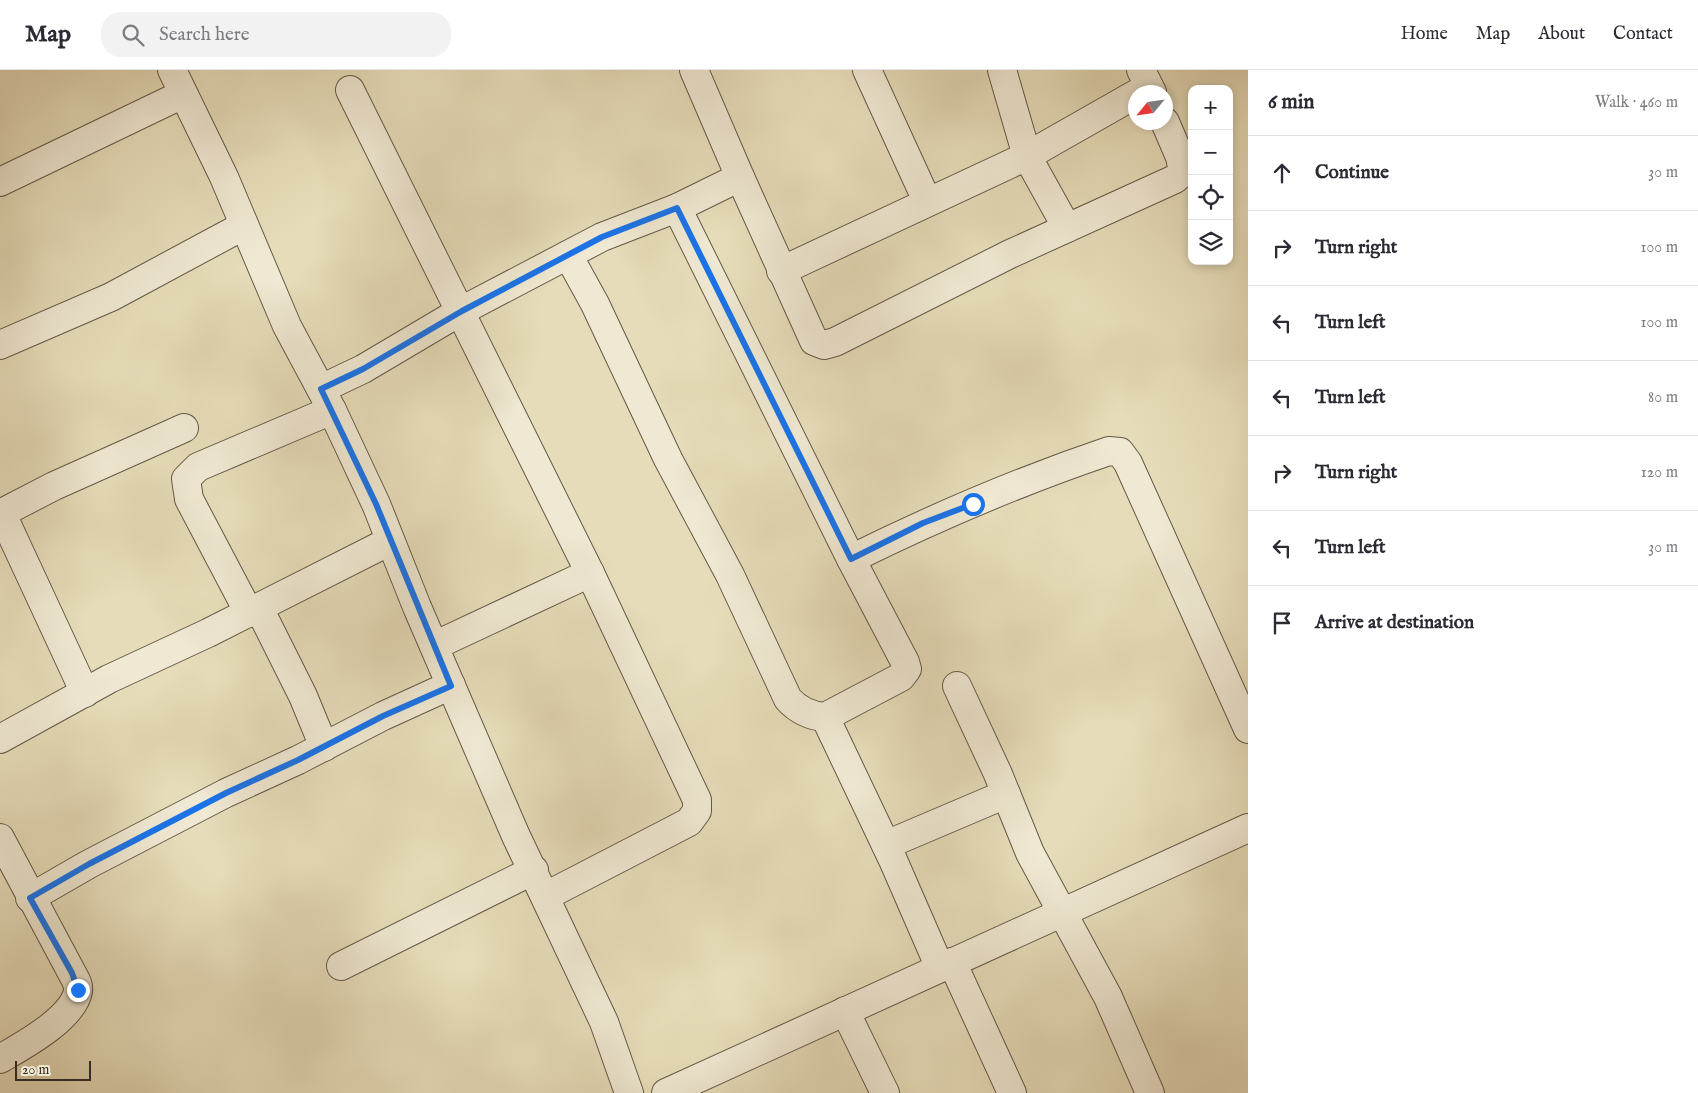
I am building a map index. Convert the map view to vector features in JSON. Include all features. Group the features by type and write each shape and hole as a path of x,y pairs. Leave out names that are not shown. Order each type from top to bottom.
{"street":[{"path":"694,70 814,341 824,345 835,342 1067,228 1175,179 1183,172 1180,157 1168,130"},
{"path":"867,70 927,201"},
{"path":"1002,70 1028,156 1067,228"},
{"path":"0,182 178,82 224,177 243,226 260,260 287,326 327,400 390,541 516,836 534,870 604,1022 629,1093"},
{"path":"350,90 462,311 590,572 697,800 697,811 689,822 546,896"},
{"path":"782,271 927,201 1028,156 1128,96"},
{"path":"324,747 303,696 189,499 186,479 198,467 327,400 363,369 462,311 602,237 677,208 740,177"},
{"path":"568,255 595,304 668,458 730,574 788,699 800,710 825,717 901,677 907,669 677,208"},
{"path":"0,345 112,297 243,226"},
{"path":"85,693 1,514 54,486 184,428"},
{"path":"851,559 923,523 1003,491 1100,454 1109,451 1120,452 1128,463 1248,729"},
{"path":"0,739 85,693 390,541"},
{"path":"434,646 590,572"},
{"path":"30,898 89,864 226,793 324,747 383,716 451,686"},
{"path":"957,686 1006,794 1030,853 1108,997 1150,1093"},
{"path":"825,717 886,845 1012,1093"},
{"path":"886,845 1006,794"},
{"path":"666,1093 1248,828"},
{"path":"0,838 30,898 72,973 78,990 71,1005 40,1035 0,1060"},
{"path":"341,966 534,870"},
{"path":"845,1011 884,1093"}],"route":[{"path":"78,990 78,985 72,973 30,898 89,864 226,793 298,760 383,716 451,686 376,504 321,389 363,369 462,311 602,237 677,208 851,559 923,523 973,504"}]}
